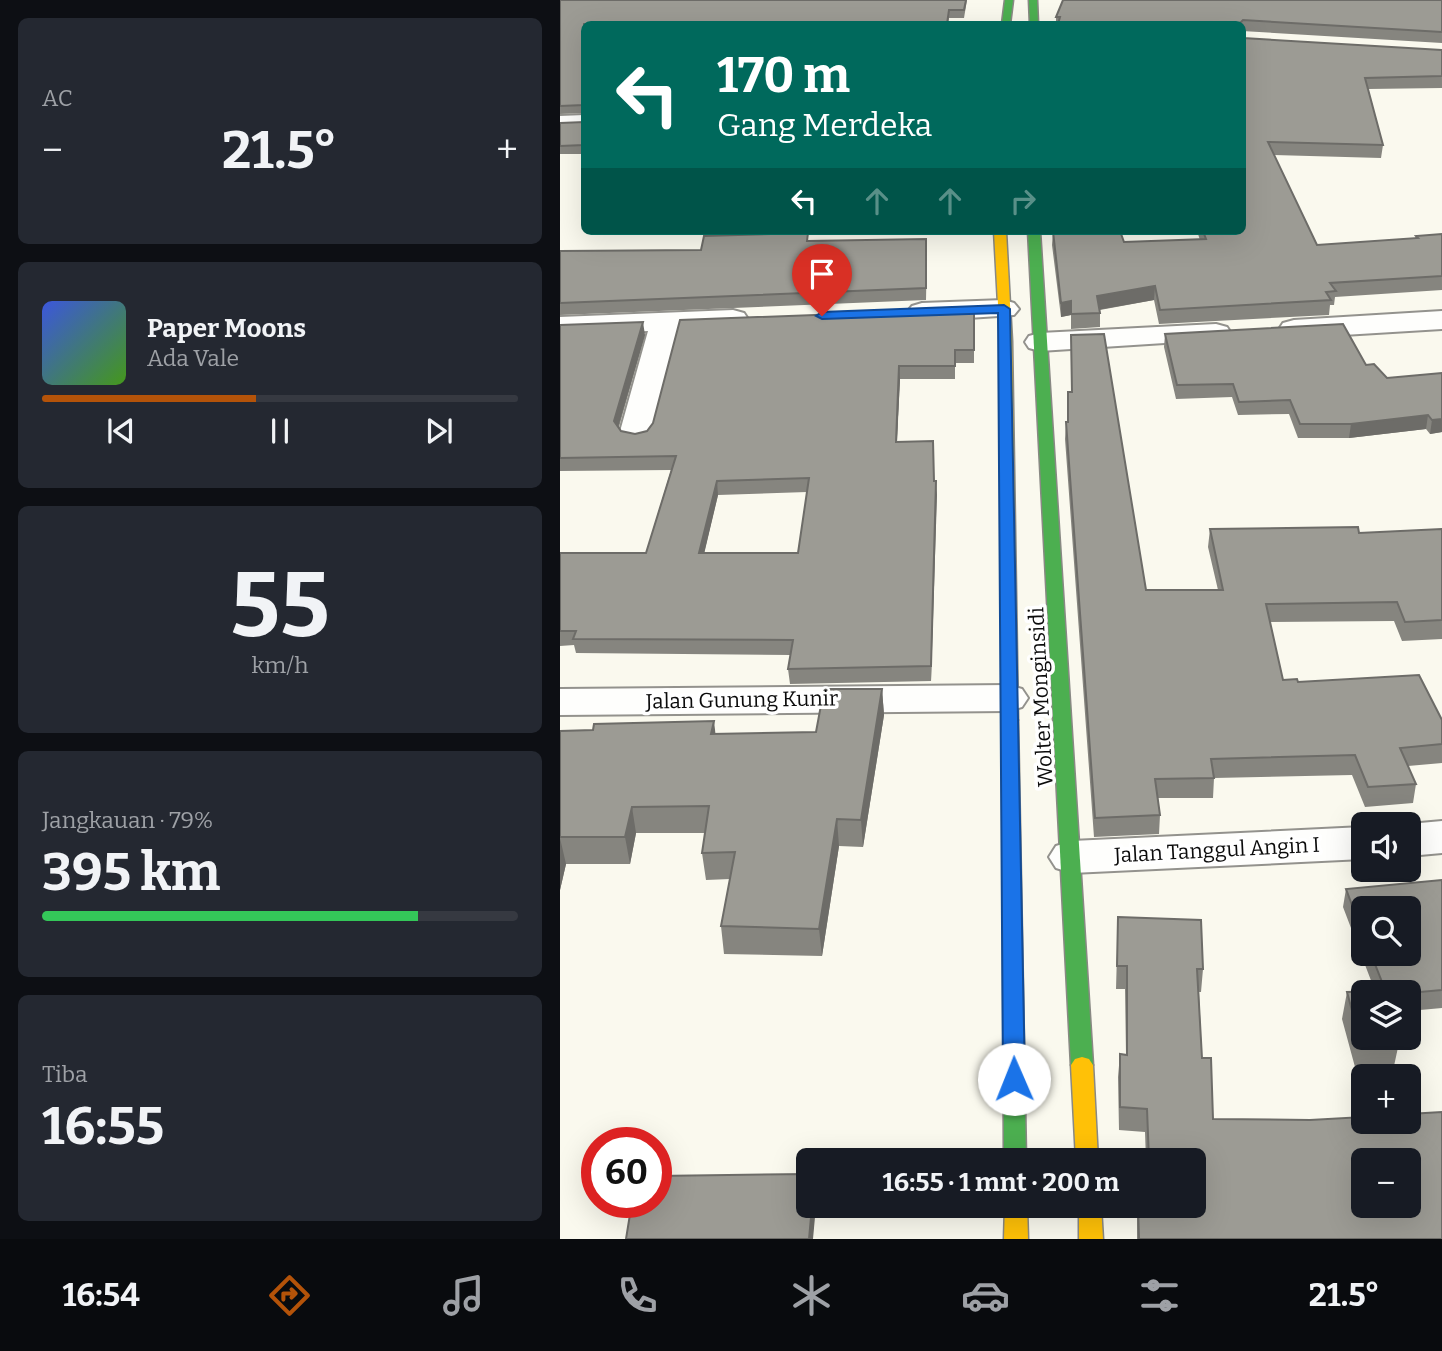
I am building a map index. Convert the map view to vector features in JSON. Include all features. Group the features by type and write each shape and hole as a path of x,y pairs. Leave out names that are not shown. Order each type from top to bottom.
{"main road":[{"path":"1006,21 1009,0"},
{"path":"1033,0 1034,21"},
{"name":"Wolter Monginsidi","path":"1000,235 1015,1148"},
{"name":"Wolter Monginsidi","path":"1034,235 1072,857 1086,1148"},
{"path":"1003,299 1036,288"},
{"path":"1016,1218 1016,1239"},
{"path":"1090,1218 1091,1239"}],"street":[{"path":"560,123 581,122"},
{"path":"896,313 1003,299"},
{"path":"560,326 761,318"},
{"path":"1040,342 1442,320"},
{"path":"636,435 666,321"},
{"name":"Jalan Gunung Kunir","path":"560,702 1009,698"},
{"path":"1421,838 1442,836"},
{"name":"Jalan Tanggul Angin I","path":"1072,857 1351,844"}],"building":[{"path":"560,0 966,0 964,10 949,10 947,21 581,21 581,105 560,106"},
{"path":"1063,0 1442,0 1442,32 1243,20 1059,21 1060,17 1056,17"},
{"path":"1246,38 1442,50 1442,76 1365,78 1383,145 1268,142 1317,245 1442,234 1442,276 1330,283 1336,291 1326,292 1331,300 1160,310 1155,286 1097,296 1100,313 1071,314 1071,301 1061,303 1053,235 1121,235 1124,242 1206,239 1204,235 1246,235"},
{"path":"581,122 581,145 560,146 560,123"},
{"path":"808,235 807,241 926,239 926,288 560,303 560,251 701,250 704,236"},
{"path":"974,309 974,350 955,350 955,366 899,366 896,442 933,441 936,481 931,666 788,669 793,640 573,639 576,631 560,631 560,553 646,553 676,456 560,458 560,325 643,322 614,421 621,431 635,434 647,431 653,423 680,320","holes":["809,478 798,553 699,553 717,481"]},
{"path":"1343,324 1366,365 1374,364 1387,378 1442,373 1442,419 1432,420 1428,415 1351,424 1300,424 1290,400 1239,402 1233,384 1177,385 1165,334"},
{"path":"1104,334 1146,590 1223,590 1210,529 1358,527 1359,533 1442,529 1442,620 1405,622 1397,602 1266,604 1283,680 1297,679 1298,682 1419,675 1442,720 1442,744 1400,748 1416,784 1368,787 1355,755 1211,759 1214,778 1155,779 1160,815 1095,818 1066,422 1068,392 1072,392 1071,335"},
{"path":"824,689 882,689 861,820 837,819 819,929 721,926 735,852 702,853 709,806 632,807 625,837 560,837 560,731 593,730 594,724 714,721 711,734 816,732"},
{"path":"1442,880 1442,990 1421,992 1421,980 1381,980 1376,966 1421,966 1421,896 1351,896 1351,902 1346,889"},
{"path":"1118,917 1201,920 1203,969 1197,969 1202,1058 1211,1058 1213,1119 1351,1118 1351,1134 1421,1134 1421,1113 1442,1112 1442,1239 1139,1239 1138,1218 1206,1218 1206,1148 1149,1148 1147,1109 1120,1107 1120,1054 1127,1055 1127,966 1117,966"},
{"path":"796,1174 796,1218 811,1218 809,1239 626,1239 629,1218 672,1218 672,1176"}],"traffic: fast":[{"path":"1006,21 1009,0"},
{"path":"1033,0 1034,21"},
{"path":"1034,235 1082,1065"},
{"path":"1010,720 1015,1148"}],"traffic: slow":[{"path":"1000,235 1006,341 1010,720"},
{"path":"1082,1065 1086,1148"},
{"path":"1016,1218 1016,1239"},
{"path":"1090,1218 1091,1239"}],"route":[{"path":"822,316 1004,309 1014,1079"}]}
